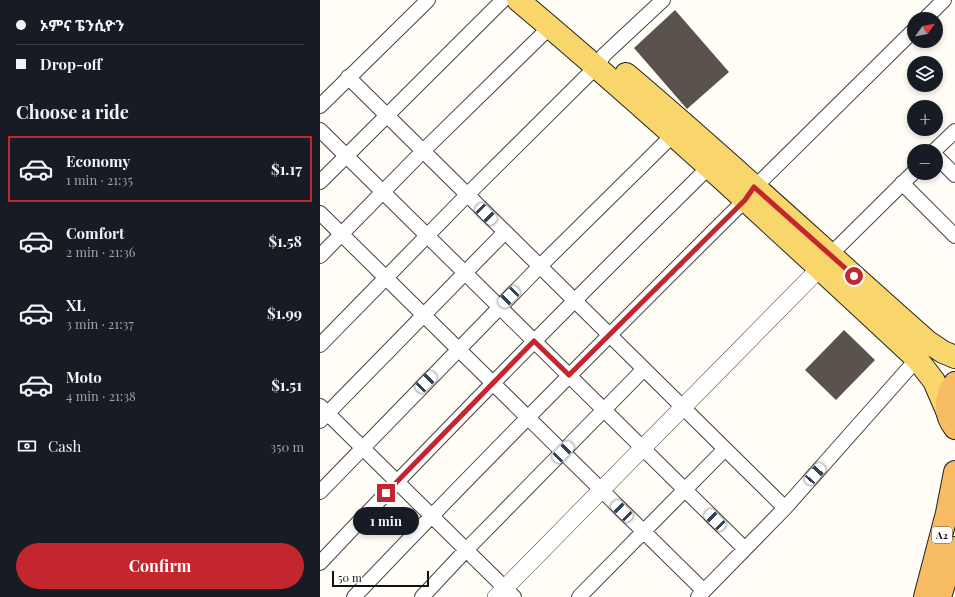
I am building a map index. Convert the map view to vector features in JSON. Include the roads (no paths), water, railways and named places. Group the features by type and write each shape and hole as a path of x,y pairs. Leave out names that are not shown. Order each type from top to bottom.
{"highway":[{"path":"954,384 948,397 950,418 955,438"},
{"name":"A2","path":"940,597 949,556 947,513 955,472"},
{"name":"A2","path":"926,597 949,556"}],"main road":[{"path":"518,0 550,26 683,122 750,193 825,262 917,359 934,381 950,418"},
{"path":"539,0 672,135 709,168 750,193"},
{"path":"825,262 928,342 955,357"}],"street":[{"path":"320,106 428,0"},
{"path":"320,182 502,0"},
{"path":"320,345 600,61 663,0"},
{"path":"932,12 944,0"},
{"path":"320,256 423,151 550,26"},
{"path":"354,597 569,375 907,37"},
{"path":"348,78 785,508"},
{"path":"320,130 745,549"},
{"path":"941,144 955,131"},
{"path":"320,492 499,307 672,135"},
{"path":"943,163 955,175"},
{"path":"320,562 574,300 709,168"},
{"path":"505,232 424,315 322,413 362,447 397,481 466,550 505,594 601,490 907,179"},
{"path":"902,184 955,236"},
{"path":"320,213 563,452 643,532 701,594 785,508 917,359"},
{"path":"422,597 466,550 644,369"},
{"path":"579,597 725,449"}]}
